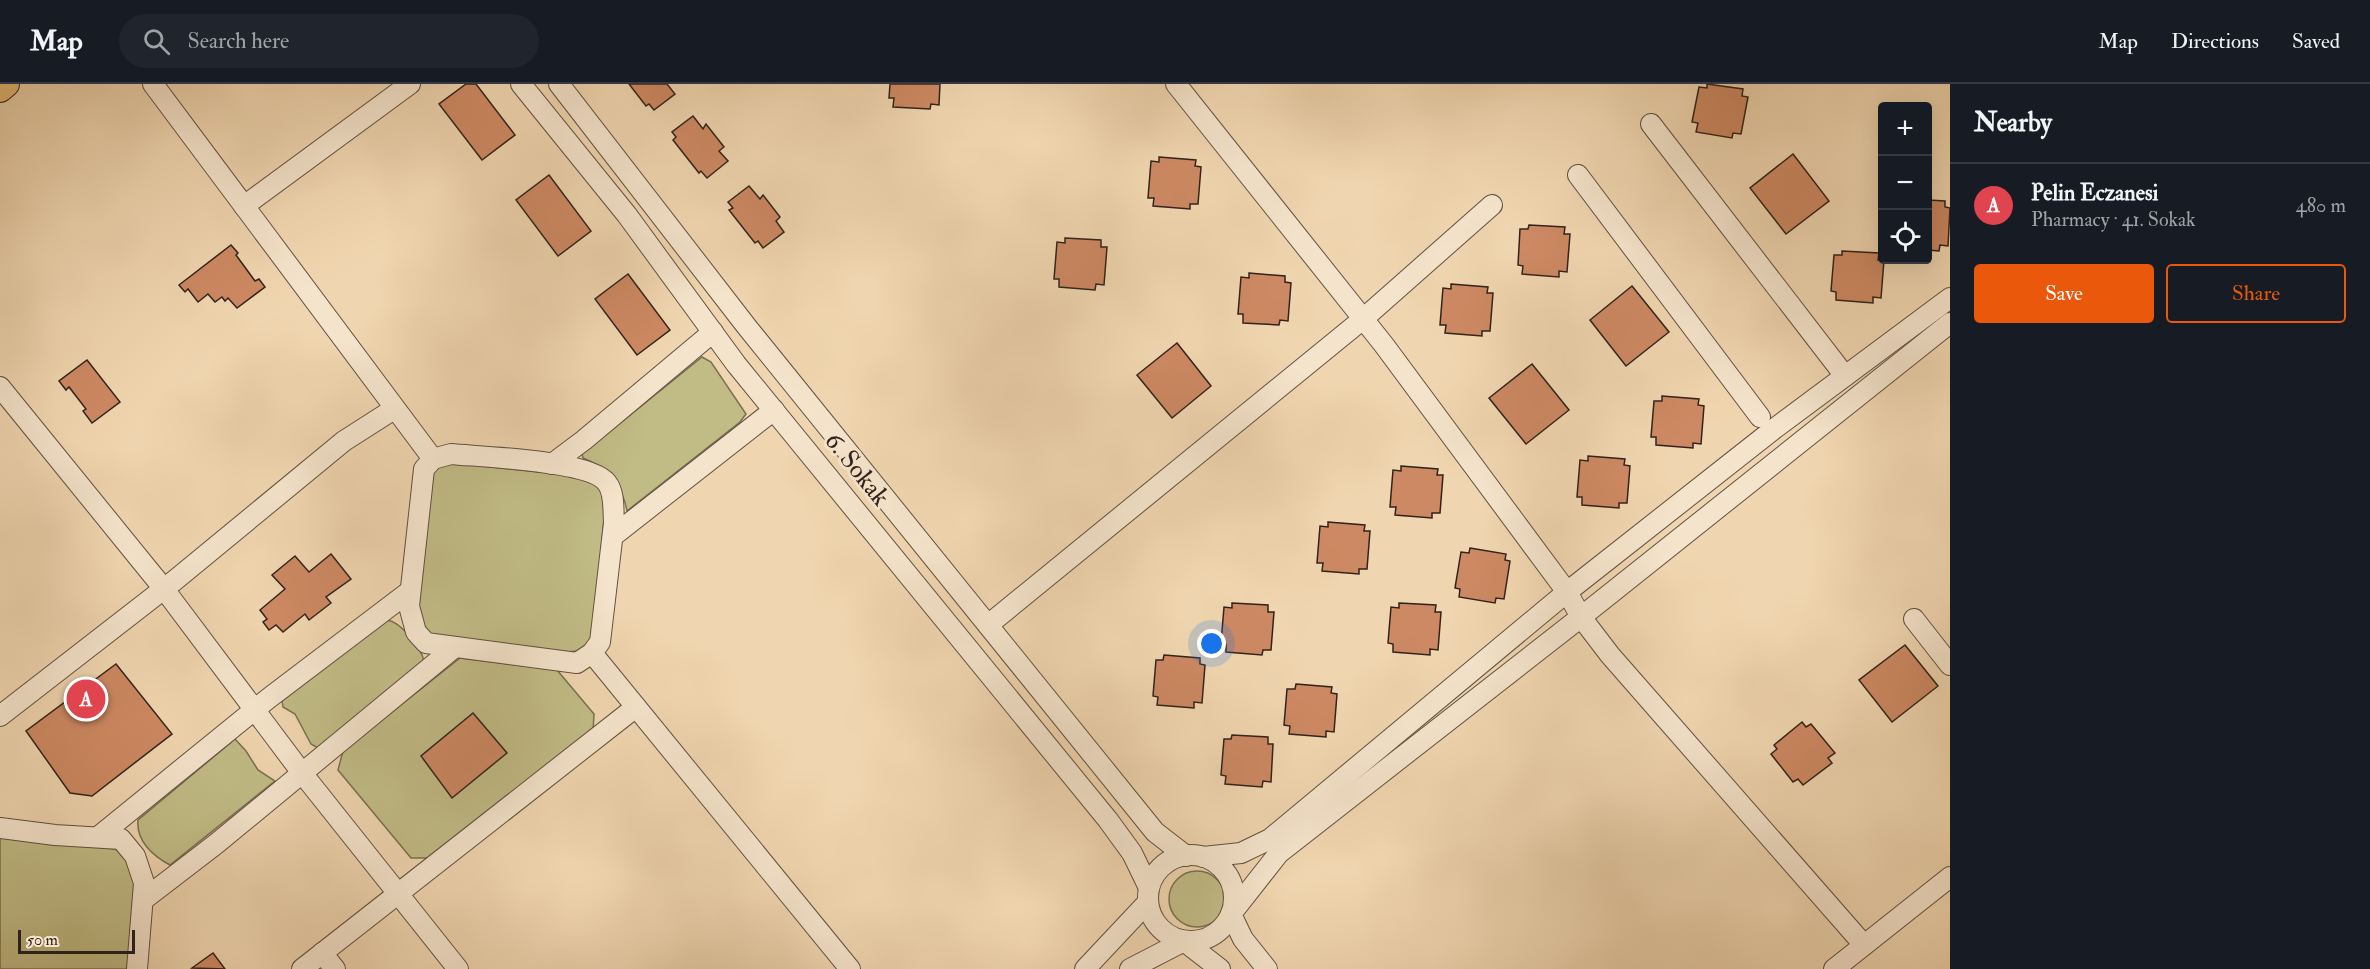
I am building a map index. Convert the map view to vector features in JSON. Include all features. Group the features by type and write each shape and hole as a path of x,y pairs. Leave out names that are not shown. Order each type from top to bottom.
{"main road":[{"path":"0,89 6,84"}],"street":[{"path":"153,84 433,459"},
{"path":"244,206 410,84"},
{"name":"6. Sokak","path":"521,84 627,215 774,410 1108,820 1132,853 1148,895"},
{"name":"6. Sokak","path":"559,84 747,327 1155,832 1195,856"},
{"path":"1176,84 1363,319 1567,592 1581,617 1610,655 1864,945"},
{"path":"1651,124 1845,376"},
{"path":"1578,175 1767,423 1792,450"},
{"path":"988,625 1363,319 1492,206"},
{"path":"1085,969 1148,895 1154,876 1164,865 1176,858 1241,853 1270,839 1767,423 1845,376 1950,298"},
{"path":"1130,969 1184,941 1199,941 1212,936 1224,927 1279,853 1581,617 1950,323"},
{"path":"552,464 713,332"},
{"path":"0,387 164,589 302,773 458,969"},
{"path":"0,716 164,589 344,441 394,409"},
{"path":"613,536 774,410"},
{"path":"451,454 552,464 582,469 599,475 607,482 613,504 613,536 600,642 592,653 577,663 426,643 416,632 409,606 424,469 433,459 451,454"},
{"path":"98,837 254,710 410,591"},
{"path":"1914,620 1950,665"},
{"path":"143,900 455,647"},
{"path":"592,653 850,969"},
{"path":"302,969 397,892 636,707"},
{"path":"0,828 121,839 135,856 144,883 137,969"},
{"path":"1195,856 1216,863 1226,873 1233,886 1235,900 1232,914 1243,939 1267,969"},
{"path":"1834,969 1950,878"},
{"path":"1148,895 1151,916 1159,927 1170,936 1184,941 1220,969"},
{"path":"322,953 335,969"}],"shaded area":[{"path":"702,357 711,362 746,414 740,422 627,511 622,493 612,478 600,467 583,458 582,454"},
{"path":"437,463 586,477 599,483 606,498 593,633 584,649 566,652 430,634 418,626 416,612 432,468"},
{"path":"387,620 398,625 410,636 424,662 318,748 311,744 295,714 283,707 282,701"},
{"path":"460,658 557,670 594,714 593,731 428,858 411,858 338,770 343,751"},
{"path":"235,739 258,770 275,781 170,865 147,847 140,835 138,820"},
{"path":"0,837 115,849 126,856 136,877 127,969 0,969"},
{"path":"1191,871 1203,871 1213,875 1221,883 1225,899 1221,915 1213,923 1203,927 1191,927 1181,923 1173,915 1169,905 1169,893 1173,883 1181,875"}],"building":[{"path":"466,84 476,84 515,135 482,160 439,104"},
{"path":"629,84 667,84 675,94 654,110 649,104 646,106"},
{"path":"890,84 940,84 939,105 931,104 930,109 893,107 894,98 889,98"},
{"path":"1707,84 1743,89 1742,96 1748,97 1741,134 1733,133 1732,138 1696,132 1698,123 1692,122 1699,87 1707,88"},
{"path":"693,116 703,129 706,124 724,147 719,151 728,161 707,178 701,171 699,173 673,140 676,137 672,132"},
{"path":"1793,154 1829,201 1786,234 1750,188"},
{"path":"1159,157 1196,160 1195,166 1201,167 1198,204 1190,204 1190,209 1153,206 1154,198 1148,198 1151,161 1159,162"},
{"path":"549,175 591,231 558,256 516,200"},
{"path":"749,186 760,199 763,195 780,217 776,221 784,232 763,248 758,241 755,243 729,210 733,208 728,202"},
{"path":"1932,200 1945,201 1945,207 1950,208 1948,246 1940,245 1939,251 1932,250"},
{"path":"1529,225 1565,227 1564,234 1570,234 1567,272 1559,271 1559,277 1522,274 1523,266 1518,265 1520,229 1528,229"},
{"path":"1065,238 1101,240 1101,247 1107,247 1104,285 1096,284 1095,290 1059,287 1059,279 1054,279 1057,242 1065,243"},
{"path":"231,245 255,281 259,279 265,287 237,308 228,298 225,301 222,297 215,302 208,294 198,302 188,289 185,292 179,285"},
{"path":"1842,251 1878,253 1878,264 1884,264 1881,298 1873,297 1873,303 1836,300 1836,292 1831,291 1834,255 1842,255"},
{"path":"1249,273 1285,276 1285,282 1291,283 1288,321 1280,320 1279,325 1243,323 1243,314 1238,314 1241,277 1249,278"},
{"path":"628,274 670,330 637,355 595,299"},
{"path":"1451,284 1488,287 1487,293 1493,293 1490,331 1482,331 1482,336 1445,333 1446,325 1440,325 1443,288 1451,289"},
{"path":"1632,286 1669,332 1626,366 1590,320"},
{"path":"1177,343 1211,386 1172,418 1137,375"},
{"path":"87,360 120,402 92,423 83,411 86,409 69,387 66,390 59,381"},
{"path":"1532,364 1569,410 1526,444 1489,398"},
{"path":"1662,396 1699,399 1698,405 1704,406 1701,444 1693,443 1693,448 1656,445 1656,437 1651,437 1654,401 1662,401"},
{"path":"1588,456 1625,459 1624,465 1630,466 1627,503 1619,503 1619,508 1582,505 1582,497 1577,497 1580,460 1588,461"},
{"path":"1401,466 1438,469 1437,475 1443,475 1440,513 1432,513 1432,518 1395,515 1396,507 1390,507 1393,470 1401,471"},
{"path":"1328,522 1365,525 1364,531 1370,531 1367,569 1359,569 1359,574 1322,571 1323,563 1317,563 1320,526 1328,527"},
{"path":"1470,548 1506,554 1505,560 1510,561 1504,599 1496,598 1495,603 1459,597 1460,589 1455,588 1461,552 1469,553"},
{"path":"331,554 351,579 326,597 331,603 309,620 305,614 283,632 276,625 269,630 263,622 267,619 260,610 285,589 272,575 295,556 309,572"},
{"path":"1232,603 1268,605 1268,612 1274,612 1271,650 1263,650 1262,655 1226,652 1226,644 1221,643 1224,607 1232,608"},
{"path":"1399,603 1436,605 1435,612 1441,612 1438,650 1430,649 1430,655 1393,652 1393,644 1388,643 1391,607 1399,608"},
{"path":"1905,645 1938,686 1892,722 1859,680"},
{"path":"1164,655 1200,658 1200,664 1205,665 1202,703 1194,702 1194,708 1157,705 1158,697 1153,696 1156,660 1163,660"},
{"path":"116,664 172,734 92,796 70,793 26,731"},
{"path":"1296,684 1332,687 1331,693 1337,694 1334,732 1326,731 1326,737 1289,734 1290,726 1284,725 1287,689 1295,689"},
{"path":"473,713 507,753 452,798 421,756"},
{"path":"1802,722 1806,727 1811,724 1835,753 1828,758 1832,763 1803,785 1798,779 1793,782 1771,754 1777,749 1774,745"},
{"path":"1232,735 1268,737 1268,744 1273,744 1271,782 1263,781 1262,787 1225,784 1226,776 1221,775 1224,739 1231,739"},
{"path":"213,953 225,969 192,968"}],"place":[{"name":"Pelin Eczanesi","path":"86,699"}]}
